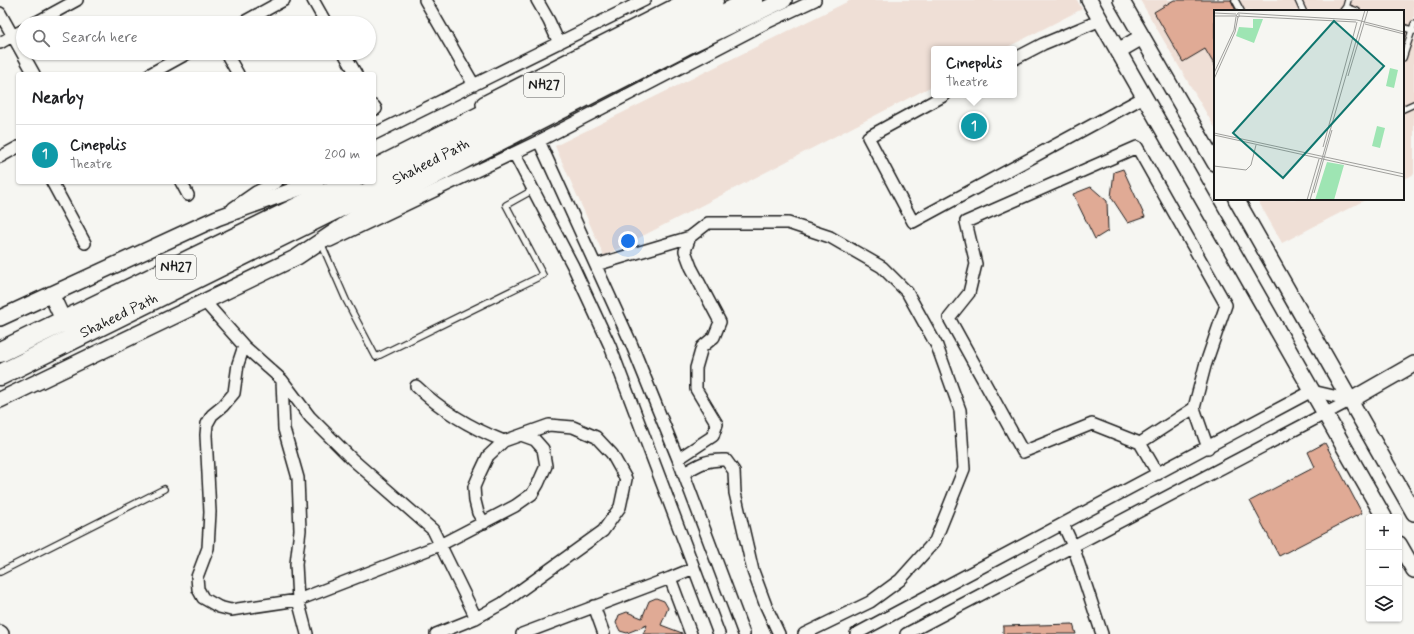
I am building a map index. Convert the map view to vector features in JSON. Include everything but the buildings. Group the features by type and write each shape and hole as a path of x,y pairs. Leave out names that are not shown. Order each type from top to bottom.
{"highway":[{"name":"Shaheed Path","path":"376,169 454,125 714,0"},
{"name":"Shaheed Path","path":"0,375 401,186 753,0"},
{"name":"Shaheed Path","path":"0,352 347,184"}],"street":[{"path":"48,16 77,0"},
{"path":"255,16 284,0"},
{"path":"313,0 322,16"},
{"path":"425,0 474,85"},
{"path":"537,0 559,43"},
{"path":"376,158 454,125 688,0"},
{"path":"297,257 401,186 475,155 679,50 784,0"},
{"path":"0,400 80,355 205,302 322,246 539,141 762,25 815,0"},
{"path":"1089,0 1382,514"},
{"path":"1121,0 1213,156"},
{"path":"376,133 559,43 640,1"},
{"path":"0,13 16,41"},
{"path":"1017,57 1043,44 1101,20"},
{"path":"0,43 16,34"},
{"path":"1118,51 1142,37"},
{"path":"26,60 33,72"},
{"path":"154,72 175,60"},
{"path":"230,60 237,72"},
{"path":"348,60 355,72"},
{"path":"940,98 868,137 913,222 1144,97"},
{"path":"539,141 631,343 678,459 744,634"},
{"path":"1158,474 1140,443 1092,424 1023,452 949,318 969,293 976,264 966,222 1137,147 1226,305 1205,366 1194,408 1208,448"},
{"path":"0,157 16,148"},
{"path":"514,153 573,266 610,346 719,634"},
{"path":"53,184 85,243"},
{"path":"182,184 188,195"},
{"path":"217,218 256,192 273,184"},
{"path":"0,318 217,218 310,184"},
{"path":"1237,200 1414,513"},
{"path":"596,265 690,237 708,224 788,223 830,237 882,267 907,292 937,346 960,410 964,469 935,541 900,580 870,602 804,634"},
{"path":"678,459 713,436 717,424 696,389 696,368 702,347 714,337 720,322 691,267 685,252 690,237"},
{"path":"51,294 60,314"},
{"path":"205,302 244,346 282,380 310,417 352,459 433,530 476,618"},
{"path":"244,346 238,364 234,393 223,406 212,415 207,424 206,435 210,512 208,548 197,577 198,589 203,598 219,607 231,610 298,600 440,545 484,523 532,494 546,466 543,449 535,440 521,435"},
{"path":"906,634 1325,414 1414,364"},
{"path":"282,380 284,429 298,478 300,497 300,530 296,564 298,600 307,634"},
{"path":"416,386 432,401 460,420 482,433 504,441"},
{"path":"856,634 1208,448 1312,391 1351,400"},
{"path":"1140,443 1194,408"},
{"path":"436,634 476,618 503,604 604,531 620,507 626,479 612,454 596,437 573,427 548,425 504,441 488,456 474,487 475,502 478,514 484,523"},
{"path":"683,474 701,463 714,459 726,460 731,465 734,470 735,493 753,571 766,606 779,634"},
{"path":"1063,524 1073,546 1102,634"},
{"path":"1402,549 1414,570"},
{"path":"522,634 694,568"},
{"path":"670,578 691,634"},
{"path":"594,606 604,634"}],"lane":[{"path":"1235,0 1240,10"},
{"path":"1298,0 1302,10"},
{"path":"1345,9 1348,0"},
{"path":"1404,55 1414,24"},
{"path":"1404,109 1414,104"},
{"path":"322,246 346,300 376,357 543,275 506,205 533,190"},
{"path":"0,572 164,489"}],"shaded area":[{"path":"851,0 1077,0 1082,9 1010,46 931,46 931,87 604,256 555,146"},
{"path":"1140,0 1414,0 1414,174 1404,179 1404,10 1214,10 1214,126"},
{"path":"1258,200 1365,200 1282,243"}],"place":[{"name":"Cinepolis","path":"974,126"}]}
